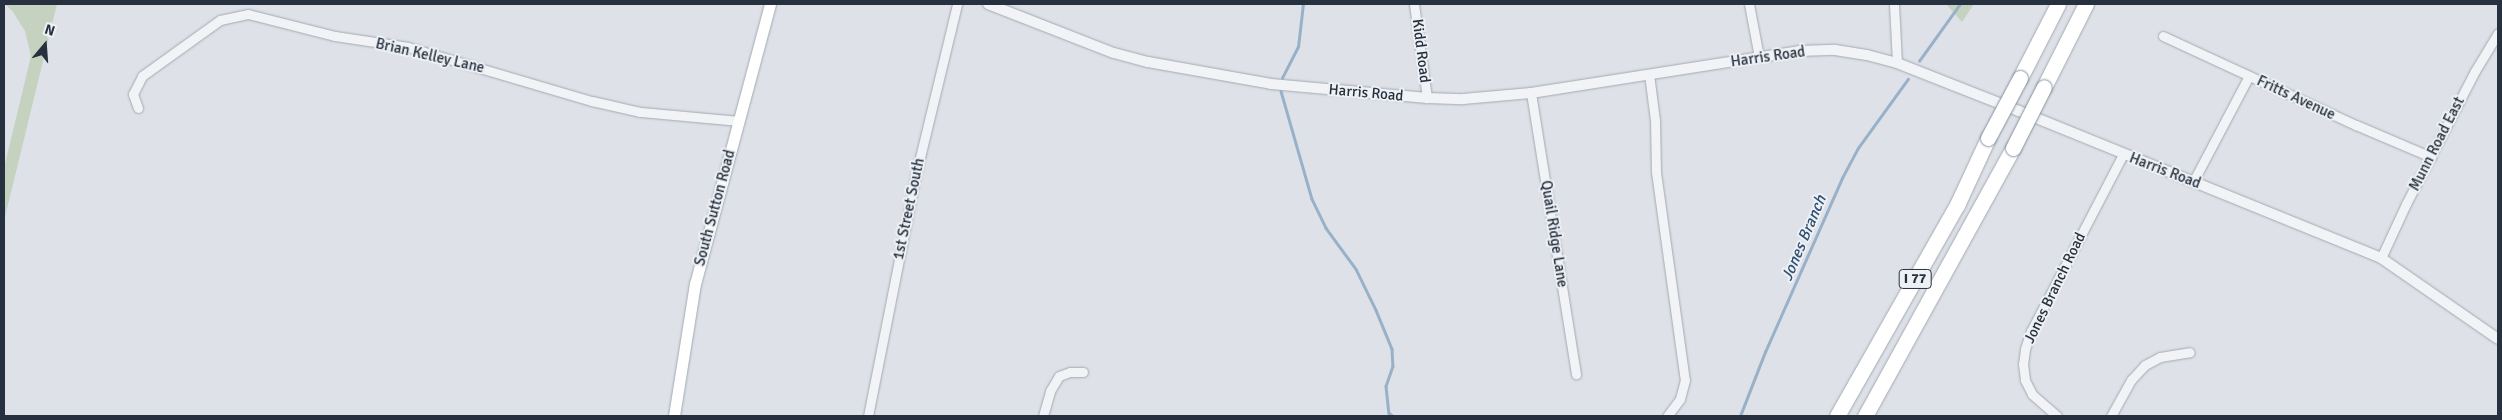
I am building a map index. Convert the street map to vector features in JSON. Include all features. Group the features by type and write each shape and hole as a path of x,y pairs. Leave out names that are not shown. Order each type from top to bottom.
{"highway":[{"name":"I 77","path":"1837,416 1957,205 1988,138 2058,4"},
{"name":"I 77","path":"1864,416 2013,148 2086,4"}],"main road":[{"name":"South Sutton Road","path":"674,416 695,284 770,4"}],"street":[{"name":"1st Street South","path":"868,416 916,174 957,4"},
{"name":"Harris Road","path":"988,4 1114,53 1148,62 1271,84 1427,98 1463,99 1531,93 1799,51 1835,50 1867,55 1897,63 2381,258 2498,339"},
{"name":"Kidd Road","path":"1414,4 1427,98"},
{"path":"1749,4 1759,57"},
{"path":"1894,4 1897,63"},
{"name":"Brian Kelley Lane","path":"138,108 133,94 142,76 220,20 248,14 335,36 408,47 592,101 640,112 738,121"},
{"name":"Munn Road East","path":"2381,258 2406,204 2475,70 2498,33"},
{"name":"Fritts Avenue","path":"2163,36 2431,157"},
{"path":"1649,74 1655,120 1656,172 1685,380 1680,399 1667,416"},
{"path":"2193,182 2249,76"},
{"name":"Quail Ridge Lane","path":"1531,93 1576,374"},
{"name":"Jones Branch Road","path":"2057,416 2032,394 2025,380 2023,364 2025,349 2031,331 2123,154"},
{"path":"2111,416 2131,380 2144,365 2160,357 2190,352"},
{"path":"1043,416 1050,391 1060,376 1070,372 1083,372"}],"green space":[{"path":"5,4 57,4 4,221 4,168 31,56 25,31 13,12"},
{"path":"1946,4 1974,4 1962,22"}],"waterway":[{"path":"1282,78 1298,47 1303,4"},
{"name":"Jones Branch","path":"1919,61 1960,4"},
{"name":"Jones Branch","path":"1740,416 1765,352 1842,178 1858,148 1908,79"},
{"path":"1281,91 1312,199 1326,228 1356,269 1392,349 1393,366 1386,386 1389,413 1393,416"}]}
